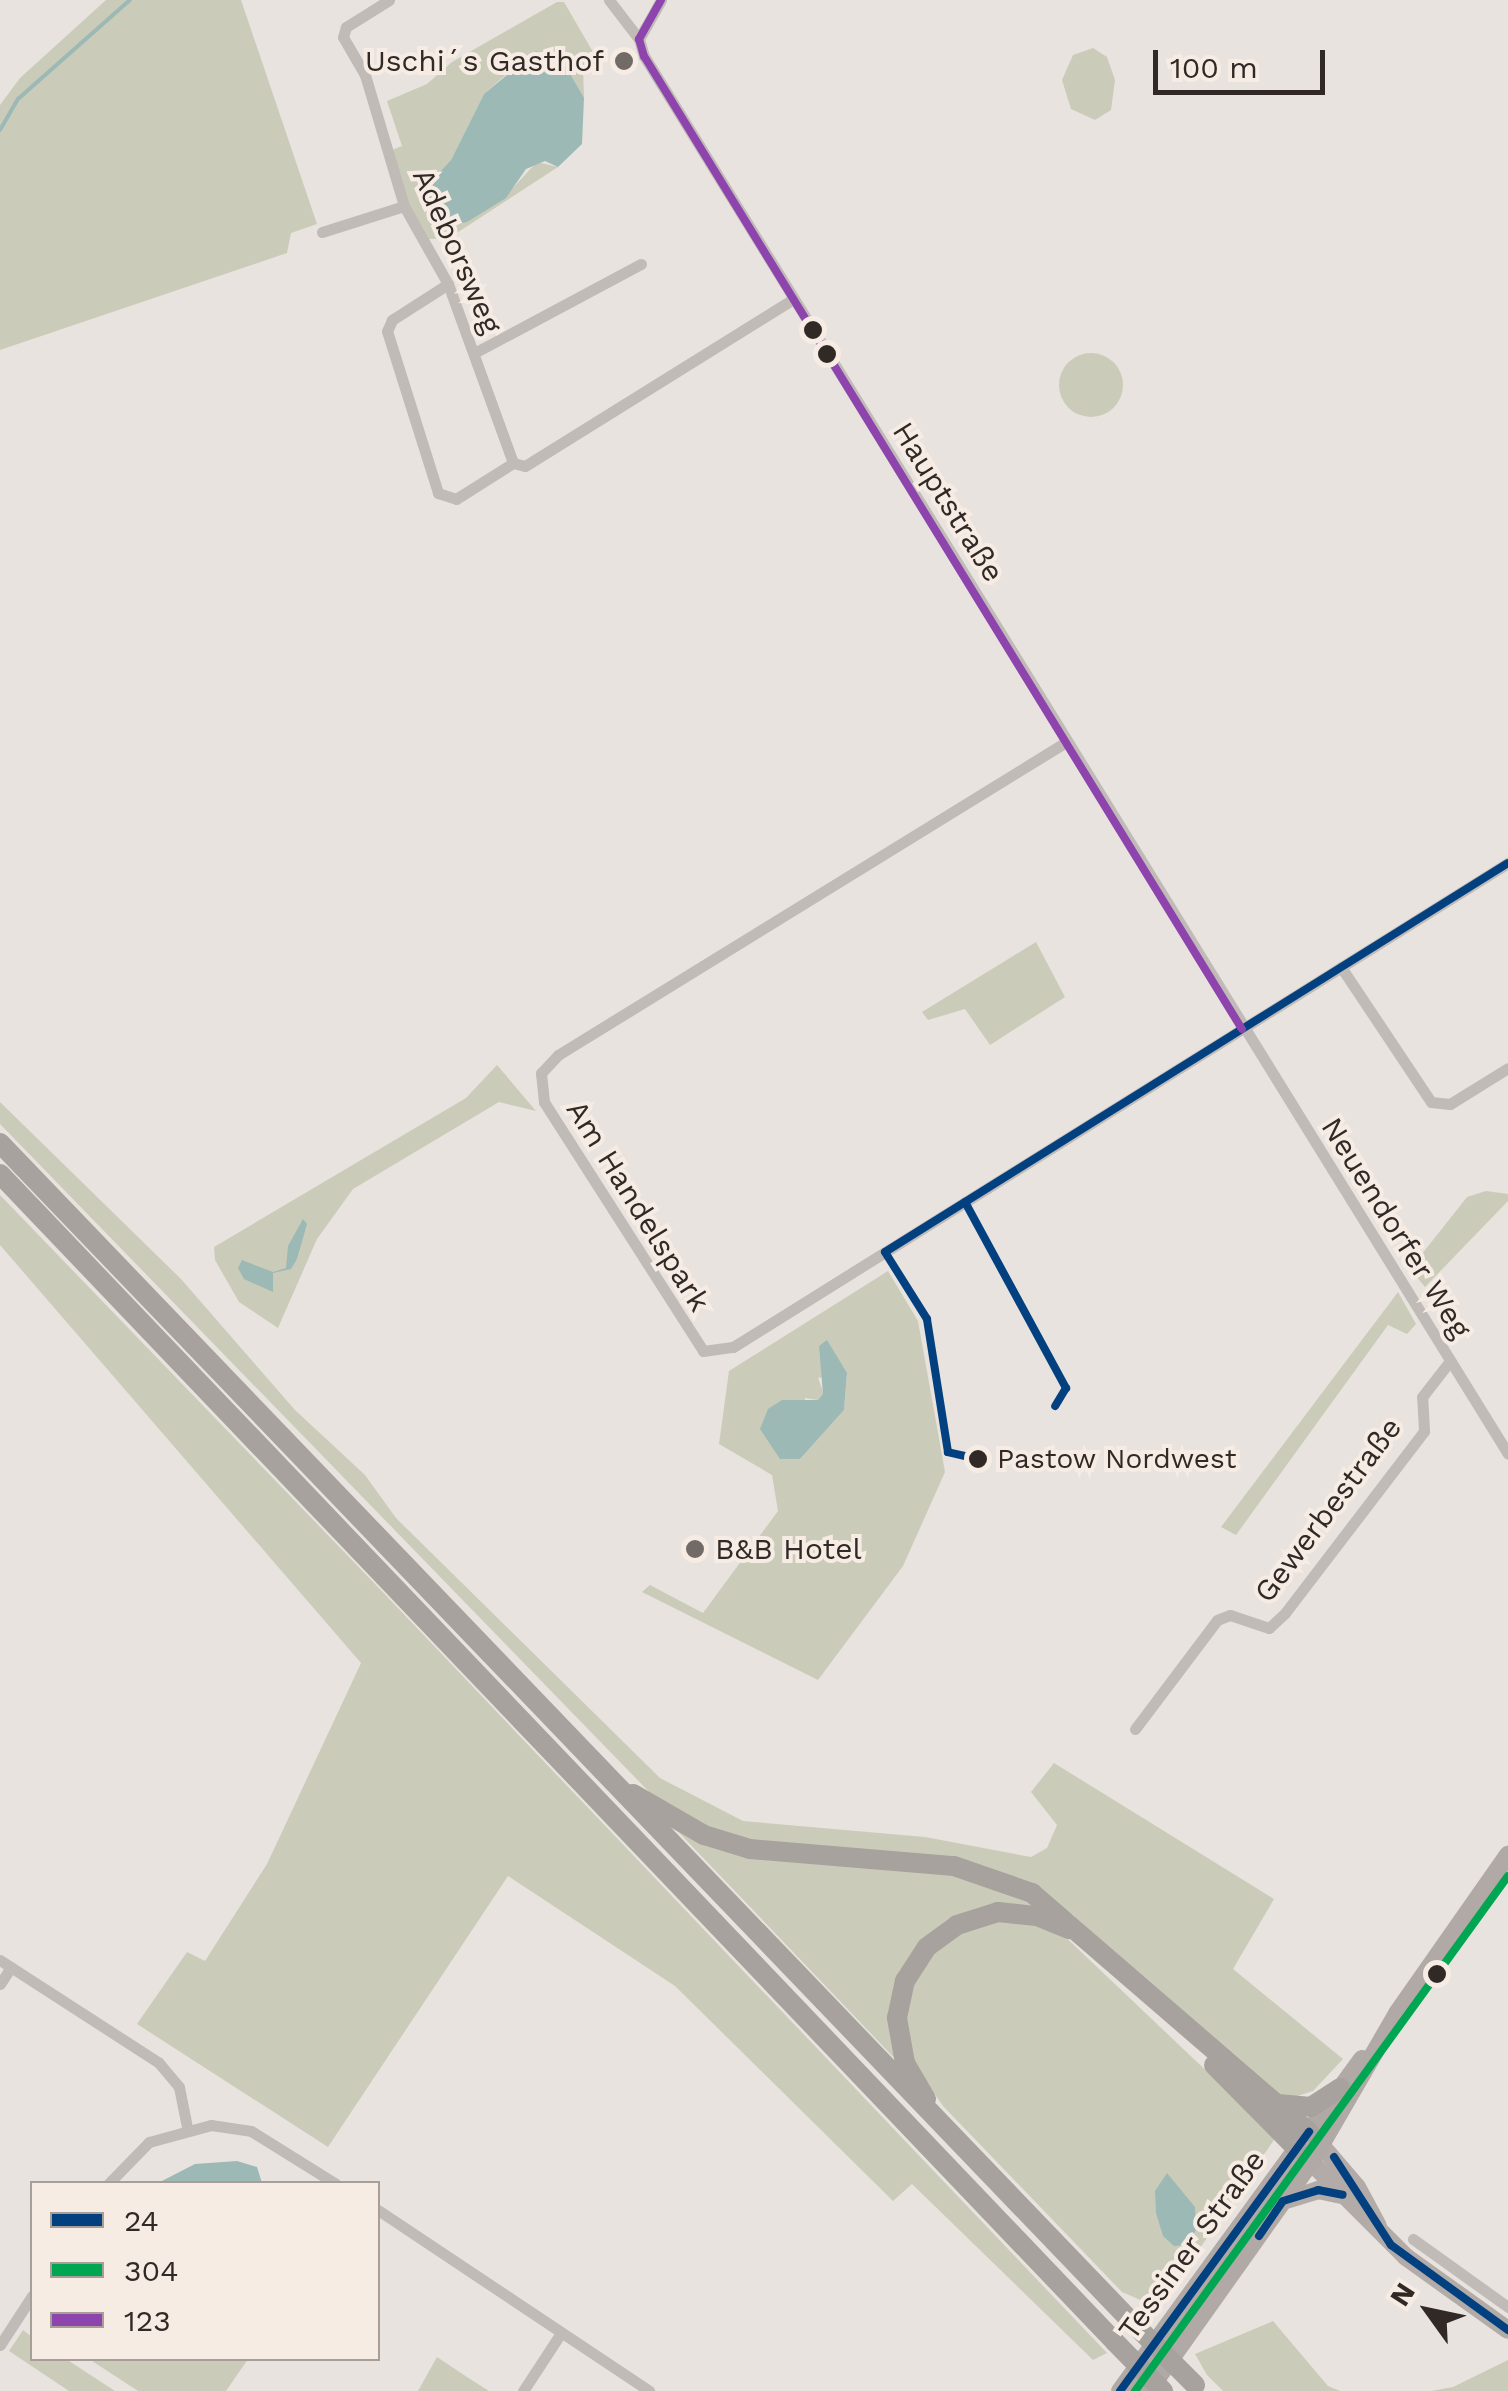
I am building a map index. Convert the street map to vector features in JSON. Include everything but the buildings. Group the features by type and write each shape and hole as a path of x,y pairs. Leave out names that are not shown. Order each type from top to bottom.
{"highway":[{"path":"0,1143 1198,2388"},
{"path":"0,1174 1164,2391"},
{"path":"614,1784 704,1834 750,1850 954,1866 1032,1893 1275,2103 1310,2147"},
{"path":"939,2123 899,2042 905,1981 927,1947 956,1924 1014,1912 1070,1930 1310,2147"},
{"path":"1275,2103 1311,2107 1340,2088"}],"main road":[{"path":"1310,2147 1508,1856"},
{"path":"1310,2147 1340,2088 1385,2033"},
{"name":"Tessiner Straße","path":"1148,2391 1283,2202 1310,2147"},
{"name":"Tessiner Straße","path":"1120,2391 1310,2147"}],"street":[{"name":"Adeborsweg","path":"390,0 346,27 343,37 365,75 404,206 448,284 476,352 513,463"},
{"name":"Hauptstraße","path":"609,0 639,39 792,300 1242,1029"},
{"path":"639,39 662,0"},
{"path":"322,232 404,206"},
{"path":"476,352 641,264"},
{"path":"448,284 392,320 388,331 438,493 456,498 513,463 526,466 792,300"},
{"name":"Am Handelspark","path":"1066,742 558,1055 541,1073 544,1102 696,1346 717,1353 1242,1029"},
{"path":"1242,1029 1508,864"},
{"path":"1341,967 1431,1102 1450,1104 1508,1068"},
{"name":"Neuendorfer Weg","path":"1242,1029 1508,1454"},
{"name":"Gewerbestraße","path":"1135,1729 1217,1620 1230,1615 1268,1628 1285,1613 1424,1431 1422,1397 1450,1362"},
{"path":"0,1984 6,1964 159,2063 179,2087 188,2127"},
{"path":"111,2181 149,2142 188,2127 251,2131 331,2181"},
{"path":"1310,2147 1342,2195 1379,2232 1508,2330"},
{"path":"1310,2147 1357,2187 1379,2232"},
{"name":"Tessiner Straße","path":"1283,2202 1318,2190 1342,2195"},
{"path":"380,2211 648,2391"},
{"path":"1413,2239 1508,2306"},
{"path":"0,2345 30,2299"},
{"path":"523,2391 561,2333"}],"green space":[{"path":"106,0 241,0 317,224 291,233 287,253 0,350 0,105 20,78"},
{"path":"557,2 564,2 593,52 583,67 584,98 546,51 526,57 484,94 451,160 436,176 428,196 430,214 452,227 510,191 537,162 558,167 449,238 428,239 409,204 392,150 402,146 387,101 427,84 452,62"},
{"path":"1093,48 1107,57 1115,80 1111,110 1095,120 1071,109 1062,80 1073,55"},
{"path":"1091,353 1114,362 1123,385 1114,408 1091,417 1068,408 1059,385 1068,362"},
{"path":"1036,942 1065,997 990,1045 965,1009 928,1020 922,1012"},
{"path":"497,1065 536,1111 499,1102 353,1189 317,1239 278,1328 239,1302 215,1260 214,1247 466,1098"},
{"path":"0,1102 181,1279 295,1410 365,1475 396,1518 660,1778 743,1821 925,1837 1031,1857 1047,1848 1057,1825 1031,1792 1054,1763 1274,1899 1233,1969 1343,2059 1313,2091 1285,2100 1250,2077 1073,1915 1021,1882 740,1842 657,1800 0,1124"},
{"path":"1486,1191 1508,1194 1508,1201 1425,1287 1410,1269 1467,1197"},
{"path":"0,1195 1107,2353 1093,2360 912,2184 893,2201 675,1986 508,1876 328,2147 137,2024 187,1952 205,1961 267,1864 361,1663 0,1245"},
{"path":"888,1271 918,1321 945,1472 903,1566 818,1680 642,1592 650,1585 703,1613 778,1511 772,1475 719,1444 729,1371","holes":["847,1373 844,1410 800,1459 805,1398 818,1400 824,1394 818,1378"]},
{"path":"1398,1292 1416,1324 1407,1334 1388,1325 1236,1535 1221,1527"},
{"path":"666,1819 681,1829 959,1872 1053,1912 1013,1906 909,1960 900,2064"},
{"path":"992,1918 1057,1929 1276,2137 1159,2308 1122,2292 943,2106 908,2056 905,2000 940,1942"},
{"path":"1273,2321 1328,2386 1340,2391 1223,2391 1207,2375 1195,2354"},
{"path":"23,2330 30,2335 30,2361 69,2361 115,2391 69,2391 9,2351"},
{"path":"437,2357 470,2379 489,2391 418,2391"},
{"path":"1508,2360 1508,2391 1431,2391 1453,2387"},
{"path":"92,2361 247,2361 226,2391 138,2391"}],"water":[{"path":"536,51 566,67 584,98 582,144 558,167 545,161 526,169 506,198 467,222 442,226 427,202 436,176 451,160 484,94"},
{"path":"303,1219 307,1224 297,1259 291,1269 273,1273 273,1292 244,1279 238,1268 242,1260 273,1272 286,1268 288,1246"},
{"path":"827,1340 847,1373 844,1410 800,1459 780,1459 760,1429 768,1409 782,1400 818,1400 823,1394 819,1346"},
{"path":"237,2161 257,2167 261,2181 162,2181 195,2164"},
{"path":"1167,2173 1195,2207 1196,2230 1185,2245 1174,2246 1163,2236 1156,2213 1155,2191"}],"waterway":[{"path":"0,130 18,99 130,0"}],"transit line":[{"name":"123","path":"661,0 639,39 644,56 1242,1029"},
{"name":"24","path":"978,1459 948,1452 927,1319 885,1252 1508,863"},
{"name":"24","path":"965,1202 1066,1388 1055,1406"},
{"name":"304","path":"1135,2391 1508,1876"},
{"name":"24","path":"1120,2391 1309,2132"},
{"name":"24","path":"1334,2157 1391,2245 1508,2330"},
{"name":"24","path":"1259,2236 1283,2201 1318,2190 1343,2195"}],"place":[{"name":"Uschi´s Gasthof","path":"624,61"},
{"name":"Pastow Nordwest","path":"978,1459"},
{"name":"B&B Hotel","path":"695,1549"}]}
